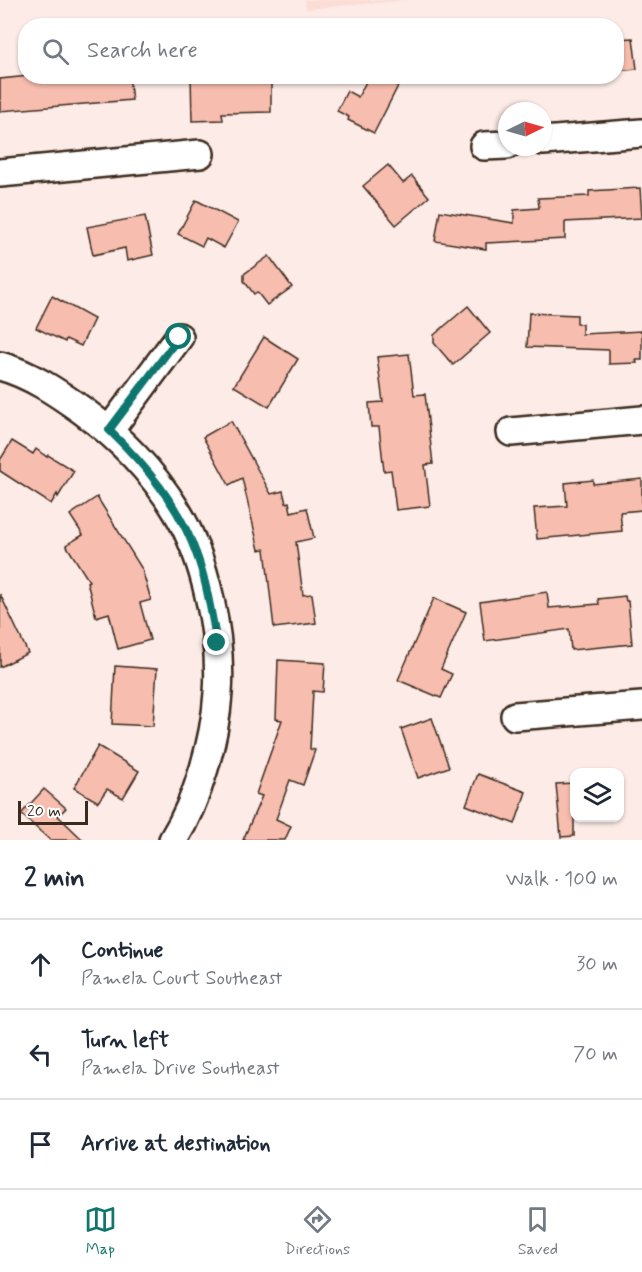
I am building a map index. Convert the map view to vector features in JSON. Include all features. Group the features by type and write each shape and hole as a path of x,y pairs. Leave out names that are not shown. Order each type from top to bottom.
{"street":[{"path":"552,140 642,133"},
{"path":"0,173 200,154"},
{"path":"109,430 179,337"},
{"path":"0,366 9,368 57,392 109,430 129,449 163,489 178,512 196,552 204,578 217,643 218,693 212,734 192,800 173,840"},
{"path":"511,432 642,420"},
{"path":"515,716 642,706"}],"shaded area":[{"path":"305,0 409,0 306,9"}],"building":[{"path":"633,38 637,69 624,70 624,39"},
{"path":"18,77 18,84 130,84 132,100 0,111 0,79"},
{"path":"191,84 271,84 271,112 222,113 223,120 192,121"},
{"path":"365,84 398,86 374,133 348,120 349,117 337,111 347,91 358,97"},
{"path":"388,165 403,183 412,176 429,197 396,225 363,186"},
{"path":"640,188 642,218 565,222 565,239 486,243 486,249 435,241 440,211 514,223 514,210 539,208 538,198 589,196 589,191"},
{"path":"196,200 238,222 224,248 206,238 202,246 178,234"},
{"path":"145,216 153,255 127,261 125,248 93,255 87,227"},
{"path":"269,256 292,287 267,305 244,281 244,274"},
{"path":"52,296 94,319 81,346 66,339 65,342 36,328"},
{"path":"468,306 490,333 453,365 434,343 434,335"},
{"path":"529,313 577,315 577,323 582,324 582,334 642,331 642,360 636,360 637,363 609,364 609,350 527,347"},
{"path":"264,337 298,359 269,407 234,386"},
{"path":"409,354 414,395 425,394 433,464 425,465 430,506 396,510 391,470 384,471 379,427 371,427 369,403 383,402 377,357"},
{"path":"231,421 271,494 283,491 291,512 307,508 314,538 296,542 303,595 312,594 316,623 274,628 265,549 259,550 242,478 229,485 203,437"},
{"path":"12,441 33,454 36,449 74,471 51,504 0,471 0,460"},
{"path":"642,479 642,510 620,512 622,531 537,539 534,508 567,506 565,483 593,480 593,484"},
{"path":"97,497 142,569 151,600 140,603 150,640 118,649 109,613 96,617 87,582 89,581 66,545 83,535 70,515"},
{"path":"547,592 549,608 599,604 598,599 625,596 628,601 632,644 571,650 569,629 485,641 480,602"},
{"path":"0,594 28,653 0,667"},
{"path":"434,598 466,612 441,669 452,674 441,698 398,680"},
{"path":"278,660 325,663 323,692 313,691 310,749 315,750 303,785 290,780 276,819 291,826 285,840 243,840 262,796 256,794 282,720 276,719"},
{"path":"115,666 157,669 153,726 112,724"},
{"path":"432,718 449,767 418,778 401,729"},
{"path":"98,746 139,771 123,798 107,789 98,802 74,788"},
{"path":"478,774 526,792 515,824 466,805"},
{"path":"570,783 570,822 574,822 574,836 561,837 556,784"},
{"path":"44,789 66,808 58,816 83,840 50,840 21,814"}],"route":[{"path":"179,337 109,430 129,449 163,489 178,512 196,552 207,587 217,643"}]}
